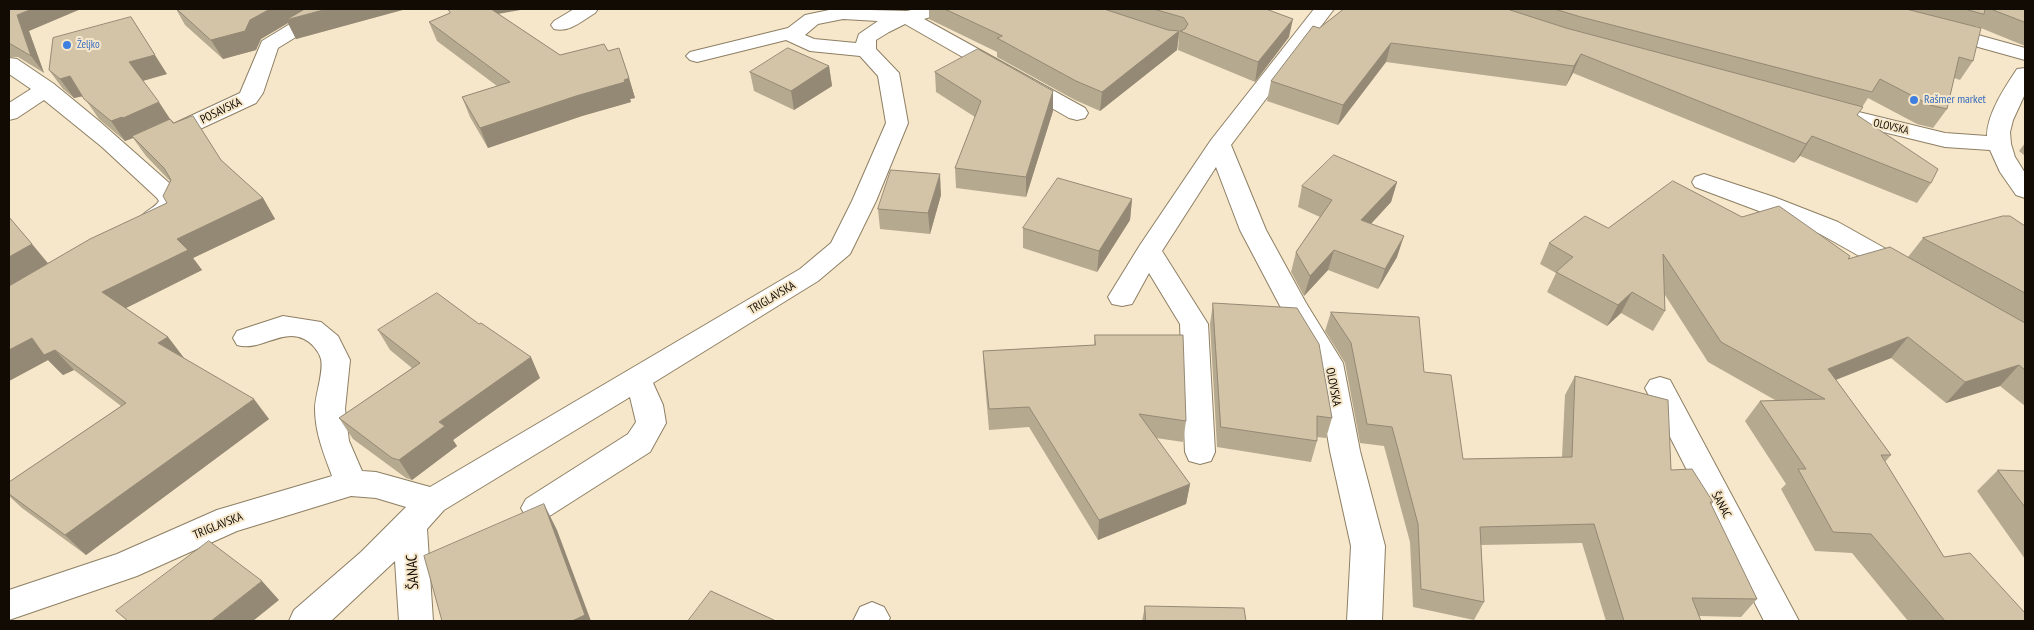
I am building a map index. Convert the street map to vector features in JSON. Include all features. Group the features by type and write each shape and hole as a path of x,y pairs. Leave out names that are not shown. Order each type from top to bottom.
{"street":[{"path":"561,25 588,9"},
{"path":"795,32 795,38 810,45 866,50 866,38 874,31 907,17 937,9"},
{"path":"1122,297 1149,251 1219,145 1324,9"},
{"path":"697,56 795,32 812,20 843,13 907,17 1077,113"},
{"name":"POSAVSKA","path":"126,154 248,98 252,93 269,44 310,20"},
{"path":"1921,25 2025,54"},
{"name":"TRIGLAVSKA","path":"306,621 373,562 422,512 810,275 841,248 864,201 897,123 888,73 877,64 866,50"},
{"path":"9,64 46,89 126,154 167,194 171,201 166,210 133,229"},
{"path":"2025,74 1999,124 1998,144 2017,180 2025,190"},
{"path":"9,113 46,89"},
{"name":"OLOVSKA","path":"1811,106 1945,140 1998,144"},
{"name":"OLOVSKA","path":"1219,145 1253,230 1294,306 1329,363 1345,451 1368,546 1365,621"},
{"path":"1704,182 1829,228 1923,280"},
{"path":"1149,251 1194,324 1200,452"},
{"path":"247,338 283,326 311,329 328,343 336,360 330,409 334,441 351,484"},
{"path":"537,508 639,443 650,423 648,404 637,379"},
{"name":"ŠANAC","path":"1660,388 1782,621"},
{"name":"TRIGLAVSKA","path":"9,605 124,566 229,520 351,484 376,485 422,512"},
{"name":"ŠANAC","path":"416,621 422,512"}],"building":[{"path":"9,9 32,9 17,15 31,56 9,43"},
{"path":"177,9 270,9 250,20 245,31 211,40"},
{"path":"305,9 327,9 286,20"},
{"path":"448,9 491,9 560,55 604,44 608,51 619,48 629,78 624,80 625,82 480,128 462,97 510,82 429,22 450,13"},
{"path":"945,9 1104,9 1168,30 1179,31 1102,92 1076,81 997,38 1002,36"},
{"path":"1154,9 1266,9 1293,19 1258,62 1180,31 1185,29 1188,24 1184,18"},
{"path":"1344,9 1507,9 1566,28 1863,107 1857,115 1938,169 1931,183 1812,136 1806,144 1581,54 1574,66 1391,43 1343,105 1271,81 1313,26 1319,28"},
{"path":"1555,9 1906,9 1981,28 1973,61 1959,57 1947,109 1930,105 1880,79 1872,92"},
{"path":"1965,9 1985,9 1984,14"},
{"path":"1991,9 2025,9 2025,22"},
{"path":"131,17 155,55 129,62 159,102 123,118 111,121 84,99 70,76 60,79 49,70 53,38"},
{"path":"788,48 829,66 791,91 750,72"},
{"path":"978,49 1053,91 1026,177 955,168 981,101 935,72"},
{"path":"193,116 221,160 263,198 177,239 188,250 102,292 168,337 158,343 254,399 65,535 9,494 9,482 126,403 55,350 44,355 32,338 9,350 9,286 90,239 167,203 163,196 171,180 164,168 132,136 170,119 173,123"},
{"path":"1334,155 1397,182 1361,220 1404,236 1385,269 1334,250 1310,276 1296,252 1332,200 1302,186"},
{"path":"891,170 940,174 928,213 878,209"},
{"path":"1058,178 1132,199 1099,251 1023,228"},
{"path":"1673,181 1742,217 1779,206 1850,256 1848,259 1890,247 2025,323 2025,370 2019,365 1965,382 1908,337 1828,369 1891,455 1881,455 1944,557 1970,553 2025,613 2025,621 1945,621 1871,534 1833,532 1798,469 1806,469 1760,401 1825,399 1721,342 1663,254 1665,311 1632,292 1618,305 1556,272 1573,257 1549,243 1585,216 1608,228"},
{"path":"2003,216 2010,216 2025,226 2025,293 1923,238"},
{"path":"9,217 32,244 9,257"},
{"path":"437,293 479,324 481,323 531,357 439,422 445,426 399,460 392,458 339,418 420,363 378,330"},
{"path":"1213,303 1297,308 1319,344 1332,418 1317,416 1317,441 1221,427"},
{"path":"1331,312 1419,317 1424,372 1451,375 1463,459 1572,457 1575,376 1668,400 1671,470 1692,469 1713,502 1710,502 1757,599 1692,598 1701,621 1624,621 1594,524 1480,527 1484,602 1421,589 1418,524 1392,427 1367,424 1351,343"},
{"path":"1095,335 1183,335 1186,421 1139,414 1190,484 1099,520 1029,407 989,409 983,351 1095,345"},
{"path":"1998,470 2025,471 2025,507"},
{"path":"544,504 585,615 572,621 442,621 424,556"},
{"path":"209,541 262,581 211,621 128,621 116,611"},
{"path":"711,591 776,621 688,621"},
{"path":"1145,606 1244,608 1246,621 1146,621"}],"place":[{"name":"Željko","path":"67,45"},
{"name":"Rašmer market","path":"1914,100"}]}
